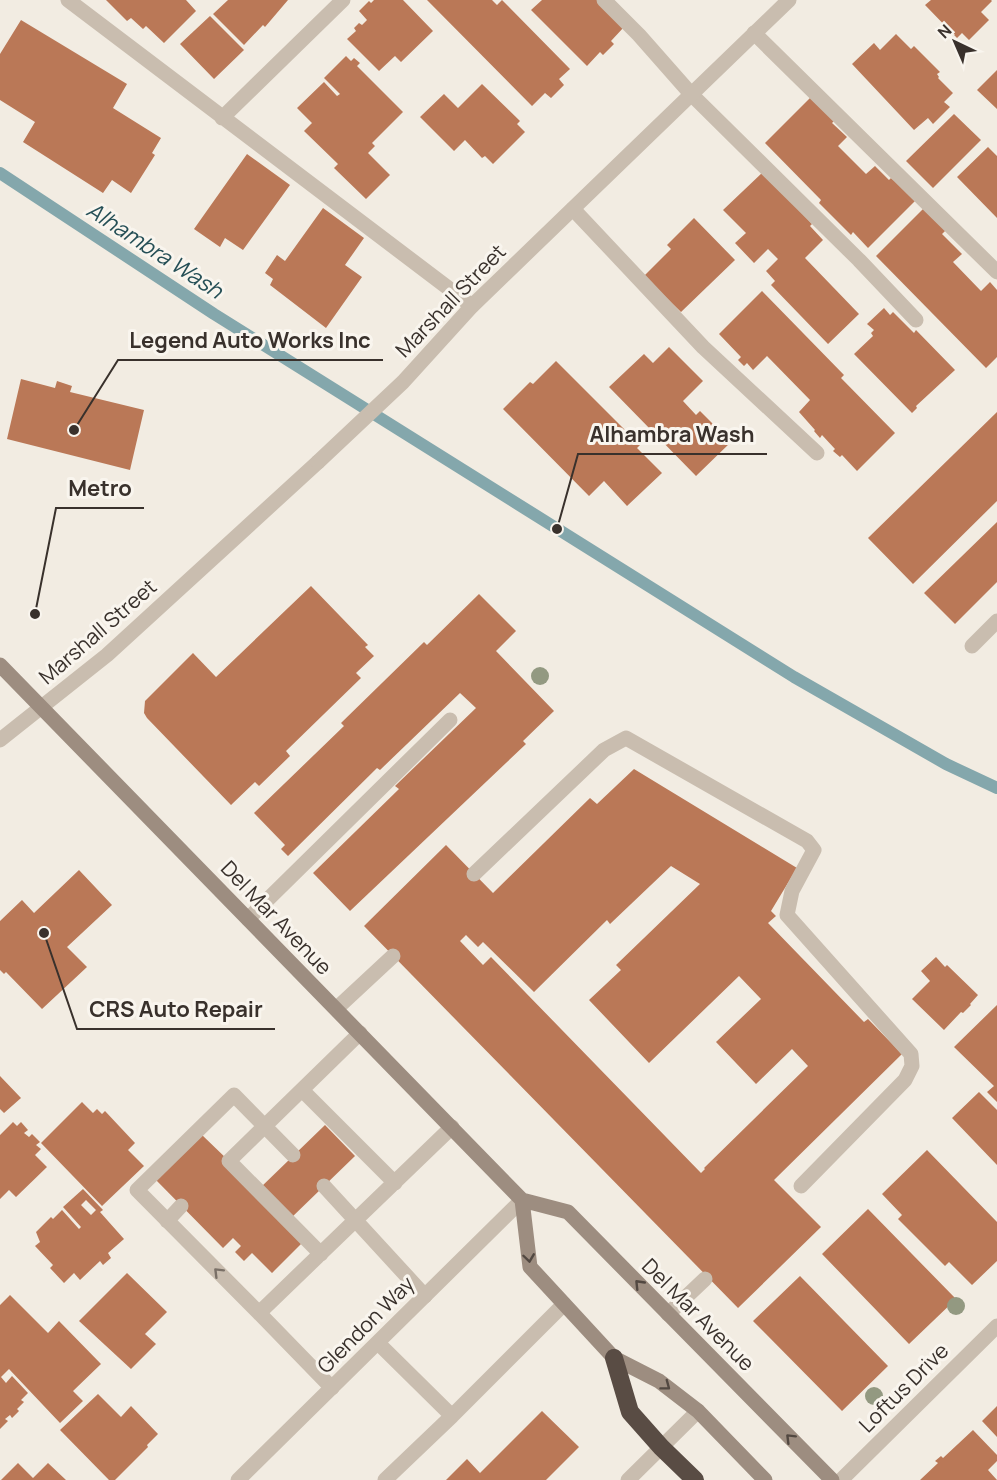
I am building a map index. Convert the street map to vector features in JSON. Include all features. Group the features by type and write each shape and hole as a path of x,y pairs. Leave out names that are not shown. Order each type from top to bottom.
{"highway":[{"path":"614,1358 630,1412 695,1480"}],"main road":[{"name":"Del Mar Avenue","path":"0,665 522,1200 568,1212 831,1480"},
{"path":"522,1200 530,1267 614,1358 659,1381 698,1411 765,1480"}],"street":[{"path":"68,0 472,306"},
{"path":"222,118 343,0"},
{"path":"604,0 639,35 691,94 916,320"},
{"name":"Marshall Street","path":"0,740 107,656 318,462 403,382 472,306 789,0"},
{"path":"754,33 997,272"},
{"path":"573,209 703,347 818,453"},
{"path":"972,646 997,621"},
{"path":"248,919 450,720"},
{"path":"474,874 604,750 626,738 807,842 814,850 792,891 787,915 911,1054 912,1066 905,1080 801,1186"},
{"path":"336,1009 393,956"},
{"path":"321,1254 229,1161 360,1033"},
{"path":"303,1089 395,1183"},
{"path":"293,1155 234,1095 137,1190 332,1388"},
{"path":"259,1313 452,1127"},
{"path":"324,1186 425,1296"},
{"name":"Glendon Way","path":"238,1480 522,1200"},
{"path":"167,1221 181,1206"},
{"path":"668,1314 705,1279"},
{"path":"385,1480 564,1304"},
{"name":"Loftus Drive","path":"841,1480 997,1326"},
{"path":"378,1343 452,1416"},
{"path":"628,1480 698,1411"}],"building":[{"path":"106,0 186,0 196,11 164,43 146,26 143,29 131,18 127,21"},
{"path":"228,0 288,0 265,27 263,25 244,45 213,14"},
{"path":"374,0 403,0 433,31 401,62 395,56 379,71 347,39 356,31 354,28 359,23 362,25 367,20 359,11 369,1 371,3"},
{"path":"427,0 492,0 497,5 502,0 570,69 559,79 564,85 551,98 545,93 532,106"},
{"path":"542,0 597,0 624,27 611,41 614,44 603,55 600,52 587,66 531,10"},
{"path":"931,0 991,0 981,12 989,20 969,40 962,33 957,38 925,5"},
{"path":"210,16 244,50 214,79 180,44"},
{"path":"21,20 127,84 113,108 161,138 152,153 155,155 131,193 112,180 103,193 23,142 35,122 0,100 0,54"},
{"path":"896,34 911,49 914,46 940,72 937,74 938,78 953,93 944,102 950,107 933,124 928,118 914,130 852,64 874,43 880,50"},
{"path":"346,56 351,61 354,58 360,63 357,66 403,112 372,143 375,146 368,153 390,175 366,199 334,168 338,164 304,131 312,123 297,108 324,82 337,96 340,94 324,78"},
{"path":"997,70 997,109 977,90"},
{"path":"482,84 520,121 517,124 525,132 493,164 485,156 482,158 465,140 454,151 420,117 444,94 458,108"},
{"path":"814,94 834,121 832,123 847,137 838,146 866,174 875,166 889,180 891,178 917,199 868,248 853,232 851,235 819,203 821,200 765,143"},
{"path":"954,114 981,140 933,188 906,161"},
{"path":"988,147 997,156 997,218 957,177"},
{"path":"247,154 290,185 243,250 225,238 220,247 194,229"},
{"path":"763,172 812,224 810,226 823,240 805,258 859,314 828,344 771,285 775,281 766,271 778,259 768,249 754,263 735,243 746,233 723,210"},
{"path":"925,207 947,229 942,234 962,254 953,262 981,291 990,282 997,290 997,357 986,368 876,256"},
{"path":"323,208 364,238 345,265 362,277 326,328 270,285 273,279 265,273 277,255 285,261"},
{"path":"694,218 735,260 681,312 644,276 671,249 667,245"},
{"path":"762,291 844,375 841,378 895,433 857,471 842,455 840,457 833,451 835,449 822,435 820,438 799,412 810,400 767,356 753,370 747,363 744,366 738,360 741,357 719,334"},
{"path":"884,308 890,315 893,312 914,333 916,330 955,370 916,406 917,408 912,413 854,354 873,336 871,333 874,330 867,324"},
{"path":"669,347 703,381 683,401 696,415 700,411 731,442 696,476 609,387 644,354 653,363"},
{"path":"556,361 640,445 637,448 662,473 627,506 604,481 589,496 503,409 530,382 533,384"},
{"path":"21,379 55,388 57,381 72,386 70,392 144,410 130,470 7,439"},
{"path":"997,412 997,501 913,584 868,538"},
{"path":"997,522 997,582 955,624 924,593"},
{"path":"311,586 368,645 365,647 374,656 356,673 361,678 286,751 290,756 259,786 255,782 231,805 147,718 144,713 145,701 193,653 216,677"},
{"path":"479,594 516,631 496,651 554,711 523,741 526,744 350,911 313,873 399,789 395,786 476,708 460,693 380,770 377,768 288,856 281,849 285,845 254,813 344,726 341,723 424,642 427,645"},
{"path":"634,769 797,868 771,911 776,916 768,923 864,1022 868,1019 902,1054 774,1180 821,1227 738,1308 364,926 446,845 493,893 590,798 597,804","holes":["671,866 700,884 616,965 621,970 589,1000 649,1063 739,976 761,999 716,1042 756,1084 792,1049 808,1066 701,1173 491,957 483,965 460,941 466,935 478,947 483,942 534,992 607,920 610,924"]},
{"path":"79,870 112,905 67,947 87,967 42,1009 6,972 4,974 0,970 0,921 22,900 34,913"},
{"path":"936,957 978,995 971,1005 944,1030 912,999 930,981 921,971"},
{"path":"997,1005 997,1102 987,1092 994,1086 954,1047"},
{"path":"0,1076 21,1098 4,1113 0,1109"},
{"path":"979,1092 997,1110 997,1165 952,1118"},
{"path":"82,1102 93,1113 97,1109 102,1114 105,1111 135,1143 128,1150 144,1166 102,1206 41,1143"},
{"path":"13,1122 17,1126 21,1122 28,1130 24,1133 29,1137 32,1134 40,1142 36,1145 41,1149 35,1155 47,1167 16,1197 9,1190 0,1199 0,1135"},
{"path":"325,1125 355,1156 289,1220 259,1189"},
{"path":"202,1135 229,1161 302,1243 272,1273 252,1253 244,1261 235,1252 241,1246 233,1238 223,1248 156,1180"},
{"path":"927,1150 997,1222 997,1261 972,1285 949,1262 945,1266 898,1219 902,1215 882,1194"},
{"path":"83,1189 103,1210 100,1212 124,1239 108,1253 111,1258 103,1265 100,1261 80,1280 74,1273 64,1283 50,1268 53,1265 35,1246 40,1242 36,1232 62,1210 79,1229 81,1227 63,1207","holes":["86,1200 96,1210 91,1215 81,1205"]},
{"path":"868,1209 956,1299 909,1344 822,1254"},
{"path":"127,1273 167,1312 145,1334 156,1344 131,1369 79,1321"},
{"path":"800,1276 888,1366 842,1411 753,1321"},
{"path":"10,1295 48,1333 59,1321 101,1364 73,1391 83,1401 60,1423 9,1369 1,1377 6,1383 12,1376 28,1393 21,1400 24,1402 17,1409 19,1411 12,1418 10,1415 5,1419 8,1421 0,1429 0,1305"},
{"path":"98,1394 121,1417 131,1406 158,1434 115,1480 109,1480 60,1430"},
{"path":"997,1406 997,1437 982,1421"},
{"path":"542,1411 579,1447 546,1480 446,1480 467,1459 480,1473"},
{"path":"973,1430 997,1455 997,1461 988,1470 997,1480 920,1480 938,1463 935,1461 941,1456 943,1458"},
{"path":"18,1463 33,1478 48,1463 66,1480 1,1480"}],"waterway":[{"name":"Alhambra Wash","path":"0,173 214,314 794,677 946,764 997,788"}],"place":[{"name":"Legend Auto Works Inc","path":"74,430"},
{"name":"Alhambra Wash","path":"557,529"},
{"name":"Metro","path":"35,614"},
{"name":"CRS Auto Repair","path":"44,933"}]}
